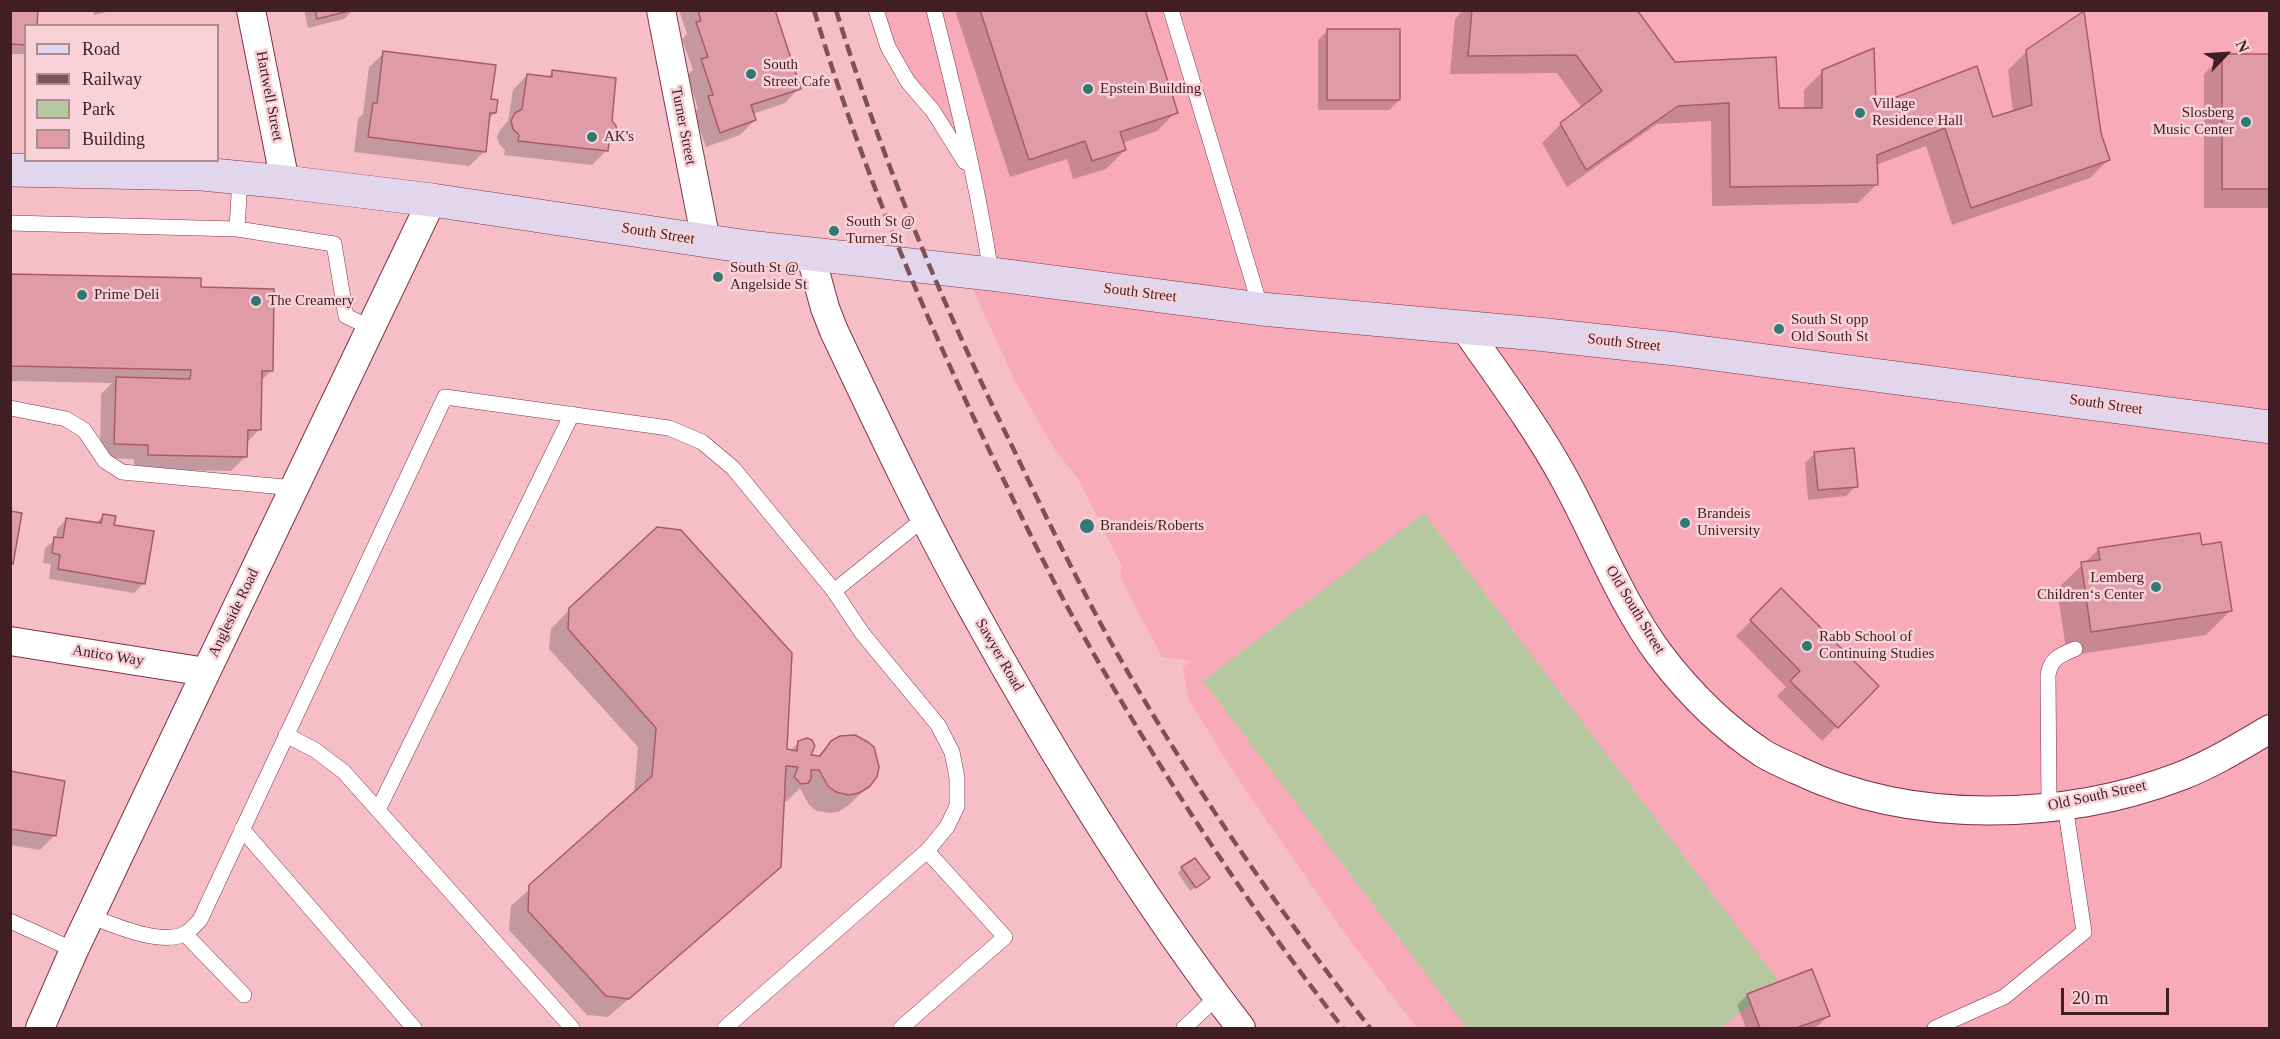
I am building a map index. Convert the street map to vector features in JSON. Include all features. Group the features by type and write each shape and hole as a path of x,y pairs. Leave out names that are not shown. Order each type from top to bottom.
{"main road":[{"name":"South Street","path":"10,170 202,174 285,182 432,200 706,241 991,274 1261,309 1676,349 2270,427"}],"street":[{"name":"Hartwell Street","path":"251,10 285,182"},
{"name":"Turner Street","path":"661,10 706,241"},
{"name":"Angleside Road","path":"40,1029 90,916 432,200"},
{"name":"Sawyer Road","path":"810,253 825,308 834,331 971,607 1080,794 1216,997 1241,1029"},
{"name":"Old South Street","path":"1464,327 1530,421 1563,477 1635,615 1660,654 1688,688 1722,722 1765,755 1818,780 1865,795 1918,805 1973,810 2057,806 2128,793 2181,776 2220,758 2270,729"},
{"name":"Antico Way","path":"10,641 206,672"}],"lane":[{"path":"876,10 888,48 908,82 933,111 953,140 973,178"},
{"path":"934,10 956,94 984,225 991,274"},
{"path":"1171,10 1261,309"},
{"path":"237,228 240,178"},
{"path":"10,223 237,228 334,244 346,316 371,328"},
{"path":"90,916 132,932 166,937 185,934 200,920 445,397 669,428 702,442 733,468 834,591 862,633 938,725 952,752 957,778 957,806 948,827 927,851 725,1029"},
{"path":"10,408 66,419 84,430 105,461 122,472 295,488"},
{"path":"378,810 572,414"},
{"path":"834,591 926,517"},
{"path":"1935,1029 2004,997 2084,932 2057,806 2048,675 2051,663 2060,655 2075,649"},
{"path":"286,735 315,750 344,772 572,1029"},
{"path":"242,829 414,1029"},
{"path":"902,1028 1005,937 927,851"},
{"path":"10,921 74,950"},
{"path":"185,934 244,995"},
{"path":"1184,1029 1216,997"}],"shaded area":[{"name":"Brandeis University","path":"876,11 2269,11 2269,1028 1417,1028 1346,935 1234,773 1188,698 1183,667 1191,661 1162,657 1120,577 1122,566 1079,480 1055,450 1015,381 965,272 991,274 973,178 908,82"}],"green space":[{"path":"1424,513 1780,983 1720,1028 1467,1028 1203,681"}],"building":[{"path":"10,10 38,10 37,24 24,24 24,45 10,44"},
{"path":"315,10 353,10 317,19"},
{"name":"South Street Cafe","path":"698,10 775,10 801,89 751,105 756,120 720,133 708,96 713,95 701,59 708,57 696,22 701,21"},
{"name":"Epstein Building","path":"980,10 1145,10 1178,113 1120,132 1126,150 1092,161 1085,141 1029,160"},
{"name":"Village Residence Hall","path":"1472,10 1637,10 1675,62 1776,57 1779,108 1822,108 1822,70 1874,48 1876,105 1977,66 1993,117 2032,105 2026,50 2084,11 2101,133 2110,160 1971,208 1945,128 1877,155 1878,185 1730,187 1729,103 1678,106 1586,170 1560,123 1602,91 1576,55 1468,56"},
{"path":"1327,29 1400,29 1400,100 1327,100"},
{"path":"383,51 496,65 491,99 498,100 496,113 490,113 486,152 368,137 373,103 377,103"},
{"name":"Slosberg Music Center","path":"2222,54 2270,54 2270,189 2222,189"},
{"path":"552,70 616,78 612,121 617,133 609,143 608,151 518,141 519,135 513,129 511,121 515,113 522,109 527,74 552,77"},
{"path":"10,274 201,278 201,287 274,289 273,371 262,371 261,430 248,430 247,457 148,455 148,445 114,444 116,377 190,379 191,370 10,366"},
{"path":"1854,448 1858,487 1818,490 1814,452"},
{"path":"10,511 22,513 13,564 10,563"},
{"path":"103,514 116,516 114,525 154,531 145,584 58,569 60,555 52,553 54,537 63,538 66,518 101,523"},
{"path":"657,527 681,530 792,653 787,749 797,751 798,741 807,738 812,740 815,746 811,755 820,756 831,741 840,736 855,735 874,747 879,767 877,777 869,787 859,793 849,795 836,792 828,786 819,770 811,770 811,779 808,783 801,784 794,777 798,767 786,766 781,867 629,999 606,996 528,911 529,885 652,776 656,728 568,629 569,608"},
{"name":"Lemberg Childrenʻs Center","path":"2200,533 2202,545 2221,542 2232,611 2091,632 2081,562 2100,560 2098,548"},
{"name":"Rabb School of Continuing Studies","path":"1781,588 1879,686 1838,728 1790,681 1800,671 1750,620"},
{"path":"10,771 65,781 56,836 10,829"},
{"path":"1195,858 1210,878 1196,888 1181,867"},
{"path":"1812,969 1830,1016 1796,1028 1760,1028 1747,994"}],"railway":[{"path":"814,10 872,181 917,293 966,402 1050,573 1116,692 1176,791 1240,888 1343,1028"},
{"path":"836,10 873,122 938,286 1045,515 1103,628 1195,783 1263,883 1370,1028"}],"place":[{"name":"South Street Cafe","path":"751,74"},
{"name":"Epstein Building","path":"1088,89"},
{"name":"Village Residence Hall","path":"1860,113"},
{"name":"Slosberg Music Center","path":"2246,122"},
{"name":"AK's","path":"592,137"},
{"name":"South St @ Turner St","path":"834,231"},
{"name":"South St @ Angelside St","path":"718,277"},
{"name":"Prime Deli","path":"82,295"},
{"name":"The Creamery","path":"256,301"},
{"name":"South St opp Old South St","path":"1779,329"},
{"name":"Brandeis University","path":"1685,523"},
{"name":"Brandeis/Roberts","path":"1087,526"},
{"name":"Lemberg Childrenʻs Center","path":"2156,587"},
{"name":"Rabb School of Continuing Studies","path":"1807,646"}]}
